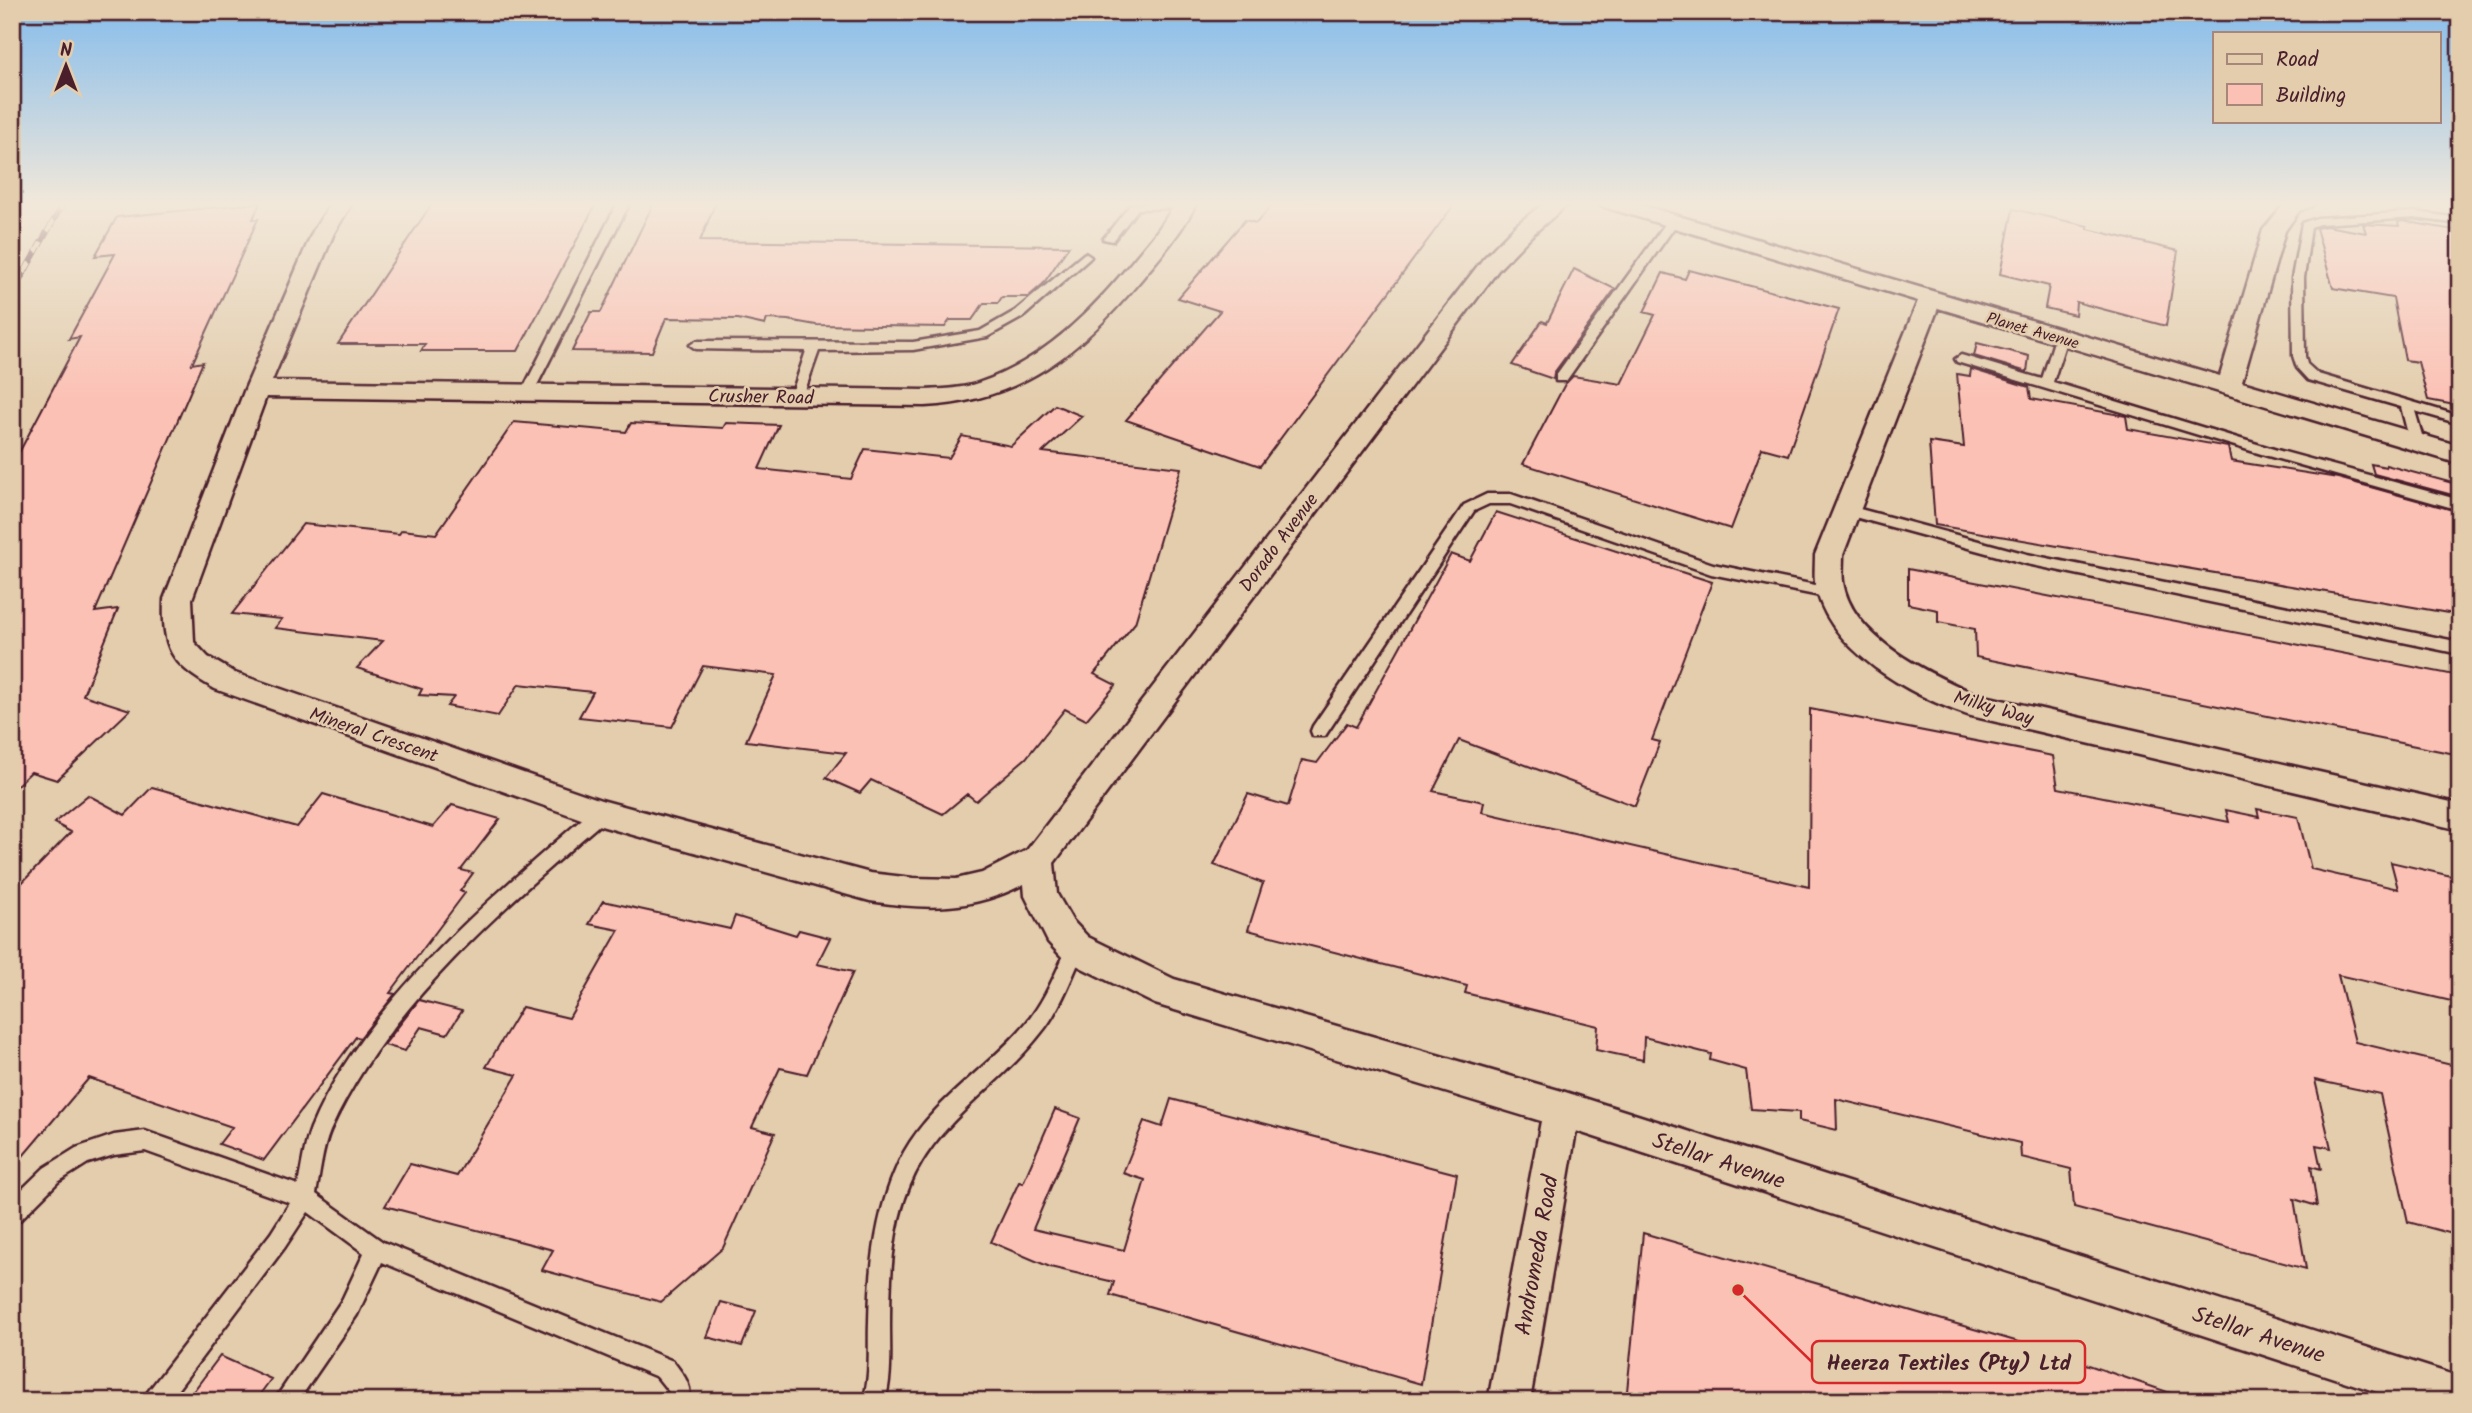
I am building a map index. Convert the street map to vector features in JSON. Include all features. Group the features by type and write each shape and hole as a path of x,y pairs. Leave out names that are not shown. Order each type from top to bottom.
{"street":[{"name":"Mineral Crescent","path":"308,268 257,389 178,599 176,636 191,662 225,681 601,813 870,887 913,894 952,893 984,887 1038,860"},
{"name":"Crusher Road","path":"257,389 797,397 953,396 985,389 1034,366 1093,320 1138,268"},
{"name":"Dorado Avenue","path":"1038,860 1490,268"},
{"name":"Planet Avenue","path":"1826,268 2460,454"},
{"path":"2229,387 2263,268"},
{"name":"Milky Way","path":"1930,299 1845,510 1829,555 1826,573 1830,593 1849,624 1878,654 1934,688 1971,704 2460,817"},
{"name":"Stellar Avenue","path":"1038,860 1041,896 1060,932 1076,948 1167,993 1562,1109 2460,1398"},
{"name":"Andromeda Road","path":"1509,1401 1562,1109"}],"lane":[{"path":"527,393 591,268"},
{"path":"696,345 913,346 983,334 1019,314 1072,268"},
{"path":"1561,378 1639,268"},
{"path":"2300,268 2301,365 2313,377 2460,420"},
{"path":"2046,385 2062,338"},
{"path":"797,397 814,347"},
{"path":"1961,359 2273,453 2460,505"},
{"path":"2406,404 2417,442"},
{"path":"1319,731 1469,508 1487,499 1511,499 1710,569 1830,593"},
{"path":"1845,510 2027,559 2460,648"},
{"path":"155,1401 278,1240 305,1198 319,1132 354,1065 425,976 516,886 601,813"},
{"path":"874,1401 878,1384 881,1259 893,1204 911,1159 940,1121 1036,1027 1076,948"},
{"path":"12,1214 51,1175 83,1155 114,1145 145,1141 305,1198 376,1249 665,1369 680,1389 678,1401"},
{"path":"285,1401 358,1292 373,1264 376,1249"}],"building":[{"path":"107,268 236,268 192,364 203,362 95,612 118,609 83,695 130,710 57,780 31,772 12,790 12,466 80,337 69,339"},
{"path":"389,268 562,268 518,351 421,351 425,344 338,344"},
{"path":"622,268 1054,268 1043,284 1028,297 1002,297 998,303 984,303 972,320 950,320 945,327 816,325 767,319 765,325 738,319 666,318 652,352 572,351 591,312 601,312"},
{"path":"1204,268 1407,268 1260,466 1126,420 1220,311 1178,298"},
{"path":"2001,268 2175,268 2166,326 2076,302 2075,315 2045,308 2049,286 2000,274"},
{"path":"2327,268 2460,268 2460,406 2428,400 2418,362 2405,360 2393,298 2333,288"},
{"path":"1574,269 1615,289 1554,373 1553,379 1512,365 1542,321 1547,323"},
{"path":"1689,270 1839,309 1788,455 1762,448 1731,529 1523,464 1565,384 1573,376 1621,384 1655,315 1644,312 1663,273 1685,279"},
{"path":"1977,343 2029,356 2027,372 1974,356"},
{"path":"1971,369 2029,387 2031,399 2126,416 2128,429 2228,447 2231,461 2338,478 2460,512 2460,615 1935,525 1929,442 1964,447 1957,374 1970,376"},
{"path":"1055,405 1082,416 1043,452 1181,468 1135,623 1094,674 1116,685 1086,720 1065,709 1026,758 976,801 967,794 943,814 871,780 860,793 826,778 846,753 746,741 776,675 703,666 672,727 579,717 593,692 519,684 498,716 447,706 454,697 419,695 422,689 357,668 383,641 275,628 282,619 232,614 303,524 399,534 402,530 436,534 514,422 626,432 631,423 723,428 726,423 779,425 759,469 851,479 865,449 949,458 962,436 1011,446"},
{"path":"2371,464 2386,465 2460,485 2460,497 2374,474"},
{"path":"1496,512 1712,582 1652,740 1660,742 1635,806 1459,740 1433,791 1484,802 1482,812 1809,887 1810,709 2053,756 2058,788 2229,822 2226,810 2259,817 2257,809 2298,817 2311,869 2398,889 2391,862 2460,878 2460,1003 2338,975 2355,1042 2460,1067 2460,1236 2408,1222 2380,1094 2315,1080 2331,1148 2316,1145 2321,1169 2311,1166 2317,1206 2294,1199 2306,1269 2074,1207 2071,1169 2021,1157 2020,1143 1836,1099 1837,1130 1799,1121 1799,1112 1751,1109 1746,1070 1710,1060 1711,1054 1644,1037 1643,1060 1596,1050 1598,1026 1465,993 1467,986 1248,930 1263,883 1214,865 1248,794 1288,806 1302,760 1317,763 1347,723 1356,727 1451,554 1470,561"},
{"path":"1908,569 2460,676 2460,755 1976,657 1975,629 1938,622 1938,610 1908,604"},
{"path":"152,787 297,827 323,794 433,827 452,805 500,819 461,870 473,873 460,891 465,893 390,993 395,994 360,1038 356,1037 264,1160 219,1144 232,1127 89,1078 12,1169 12,893 71,832 54,823 88,795 125,815"},
{"path":"603,901 730,929 735,916 796,935 799,930 830,938 817,964 853,972 807,1074 780,1068 752,1127 775,1133 723,1248 661,1302 542,1270 553,1250 385,1206 410,1164 457,1176 517,1075 486,1067 522,1007 569,1018 619,930 589,924"},
{"path":"419,1000 462,1011 447,1034 421,1027 405,1051 384,1045"},
{"path":"1171,1099 1457,1174 1421,1384 1110,1295 1114,1282 1050,1267 991,1242 1019,1182 1023,1183 1055,1109 1080,1118 1033,1229 1124,1250 1145,1180 1123,1173 1144,1121 1162,1127"},
{"path":"1643,1233 2036,1347 2182,1397 2182,1401 1626,1401"},
{"path":"721,1302 756,1311 742,1346 707,1337"},
{"path":"220,1356 271,1379 255,1401 186,1401"}],"railway":[{"path":"12,294 27,268"}],"place":[{"name":"Heerza Textiles (Pty) Ltd","path":"1738,1290"}]}
